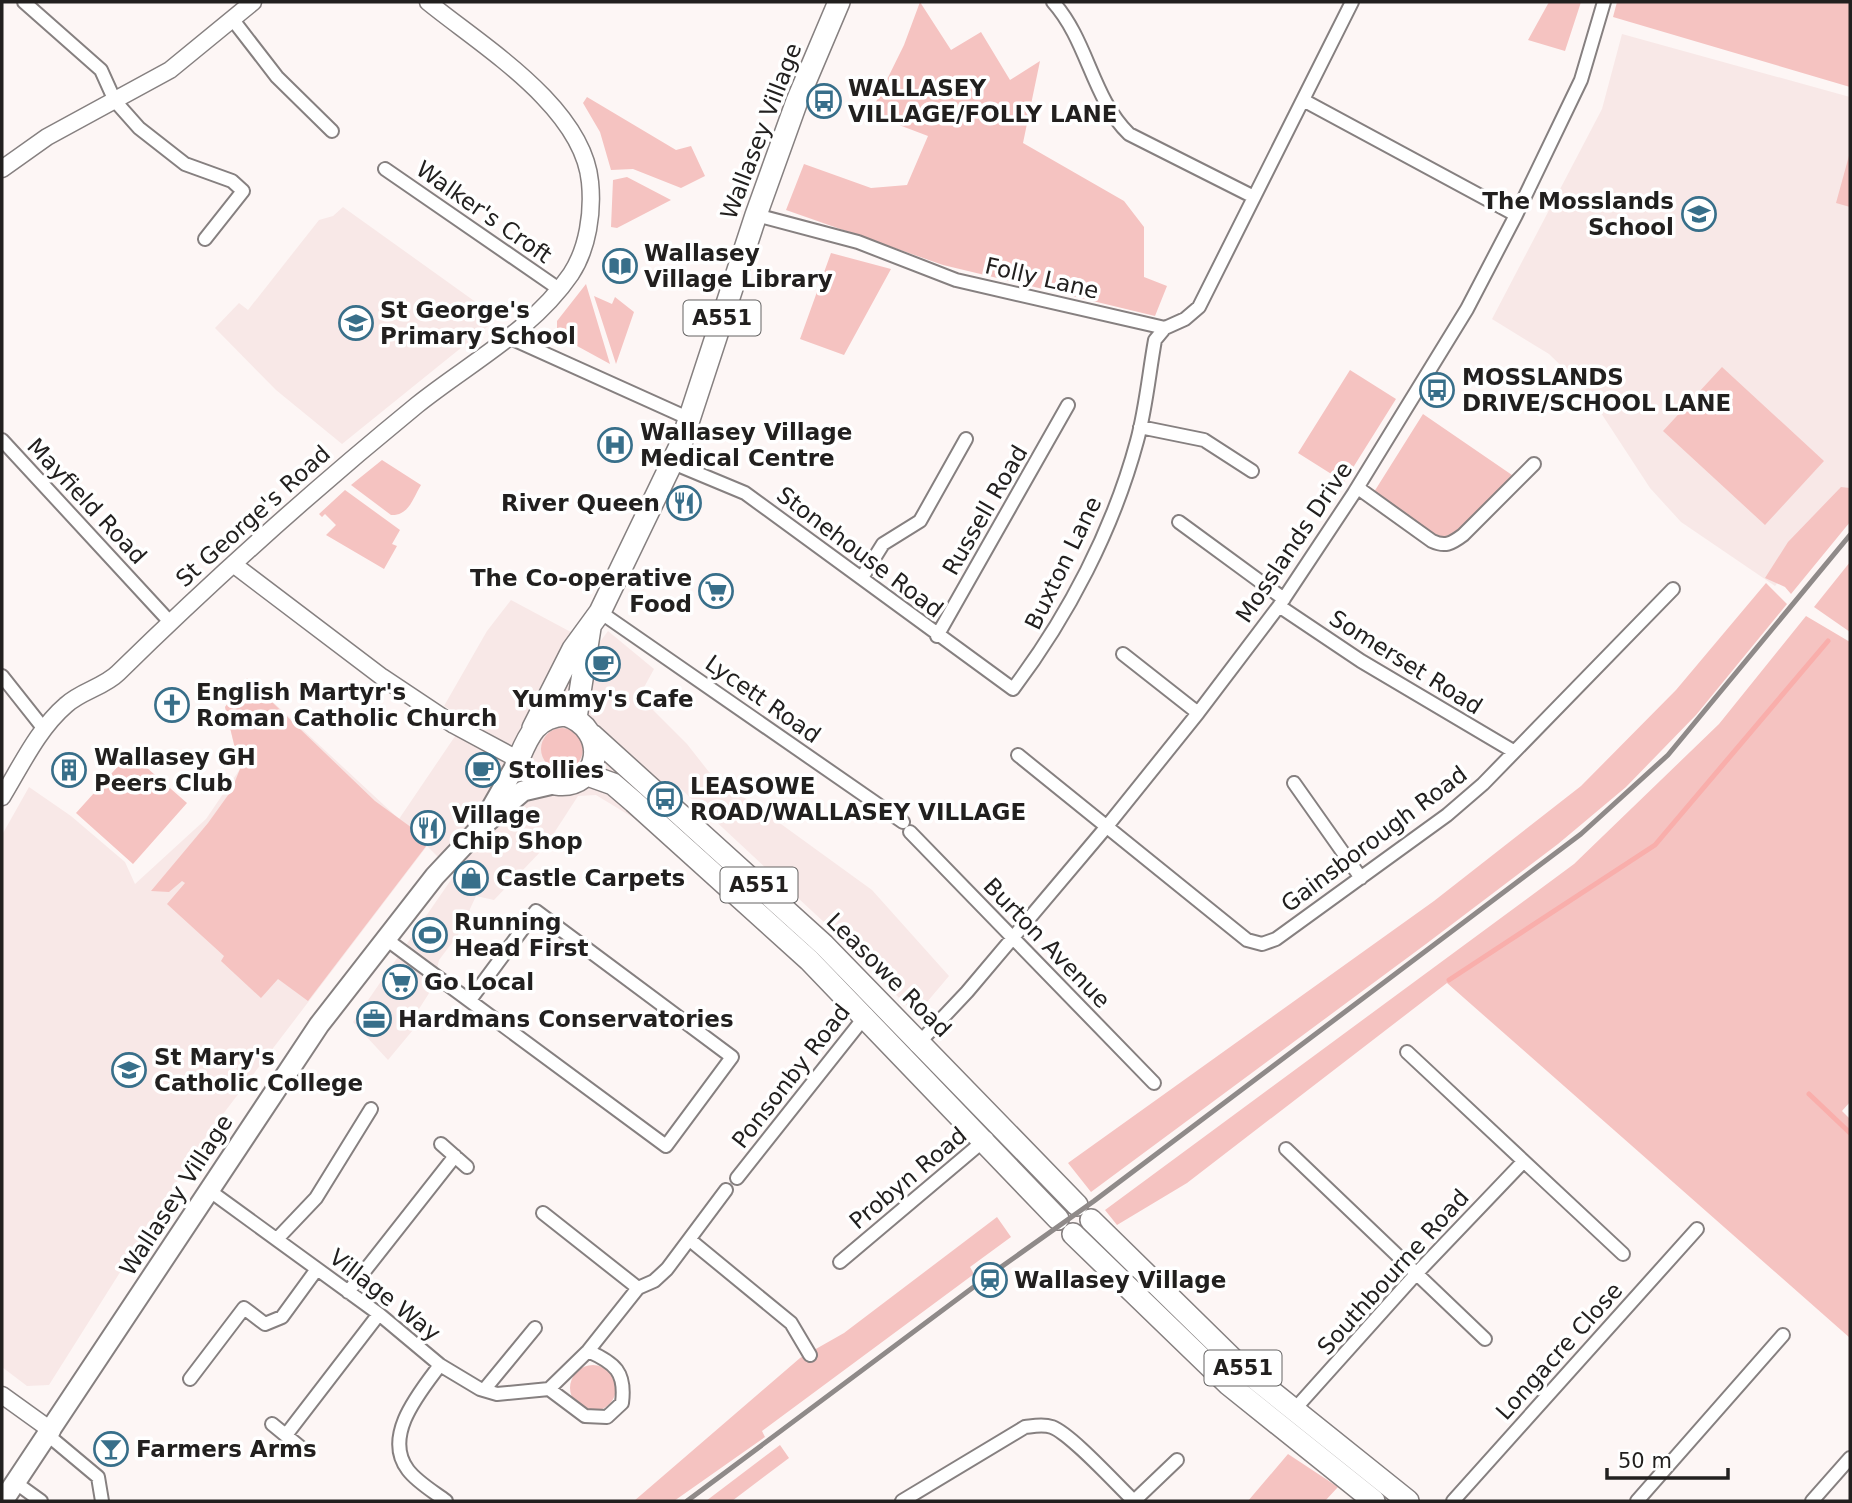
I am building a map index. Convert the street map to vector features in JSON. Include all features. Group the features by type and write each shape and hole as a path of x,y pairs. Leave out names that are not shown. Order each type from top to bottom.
{"main road":[{"name":"Wallasey Village","path":"533,728 560,671 595,620 673,463 797,101 839,2"},
{"name":"Wallasey Village","path":"576,719 595,620"},
{"path":"553,716 576,719 592,735 595,756 585,774 576,781 553,784 517,763 533,728 553,716"},
{"name":"Leasowe Road","path":"592,735 824,945 1190,1320 1294,1410 1408,1501"},
{"name":"Wallasey Village","path":"481,827 517,763"},
{"name":"Leasowe Road","path":"585,774 613,784 809,960 1065,1227 1228,1384 1374,1501"},
{"name":"Wallasey Village","path":"3,1501 51,1433 319,1025 435,876 481,827 523,791 553,784"}],"street":[{"path":"24,2 101,70 115,101 139,128 185,164 232,181 243,191 205,240"},
{"path":"2,169 47,137 170,70 253,2"},
{"name":"St George's Road","path":"2,797 44,729 65,705 114,677 324,481 540,311 578,261 590,218 590,180 580,148 564,117 539,92 428,2"},
{"path":"1053,2 1075,33 1114,119 1129,134 1252,196"},
{"path":"1165,328 1185,319 1199,307 1252,196 1352,2"},
{"name":"Mosslands Drive","path":"904,1059 1108,825 1198,713 1281,602 1357,488 1467,309 1516,215 1581,80 1604,2"},
{"path":"233,20 277,78 332,131"},
{"path":"1303,100 1516,215"},
{"name":"Walker's Croft","path":"385,169 559,289"},
{"name":"Folly Lane","path":"756,215 858,242 956,280 1165,328"},
{"name":"Buxton Lane","path":"1013,690 1046,645 1104,537 1125,480 1140,426 1155,340 1165,328"},
{"path":"508,337 690,419"},
{"name":"Russell Road","path":"937,636 1068,405"},
{"path":"1140,426 1204,440 1252,471"},
{"path":"863,576 883,544 920,520 965,439"},
{"name":"Mayfield Road","path":"2,440 170,622"},
{"name":"Stonehouse Road","path":"673,463 745,493 863,576 937,636 1013,690"},
{"path":"1357,488 1432,541 1441,545 1450,544 1463,536 1534,464"},
{"name":"Somerset Road","path":"1179,522 1361,661 1513,751"},
{"path":"233,564 382,677 517,763"},
{"name":"Gainsborough Road","path":"1018,755 1108,825 1247,940 1262,944 1276,939 1361,878 1483,785 1513,751 1673,589"},
{"name":"Lycett Road","path":"595,620 906,827"},
{"path":"1123,654 1198,713"},
{"path":"2,676 44,729"},
{"path":"1294,783 1361,878"},
{"name":"Burton Avenue","path":"906,827 1153,1083"},
{"path":"386,939 666,1146 732,1057 536,911 470,1000"},
{"name":"Ponsonby Road","path":"737,1178 877,1000"},
{"path":"1407,1052 1623,1254"},
{"path":"277,1239 316,1198 371,1109"},
{"name":"Probyn Road","path":"840,1262 984,1142 1001,1124"},
{"path":"441,1144 467,1167"},
{"path":"1286,1149 1485,1339"},
{"path":"348,1292 455,1156"},
{"name":"Southbourne Road","path":"1294,1410 1416,1274 1523,1162"},
{"path":"588,1350 618,1369 625,1385 622,1403 607,1417 585,1416 550,1389 588,1350 638,1288 661,1275 726,1190"},
{"name":"Village Way","path":"210,1191 379,1314 440,1365 484,1390 497,1394 550,1389"},
{"path":"543,1213 638,1288"},
{"name":"Longacre Close","path":"1453,1501 1697,1229"},
{"path":"690,1240 792,1323 810,1355"},
{"path":"190,1379 244,1308 265,1324 282,1317 317,1269"},
{"path":"286,1435 379,1314"},
{"path":"484,1390 535,1328"},
{"path":"1637,1501 1783,1335"},
{"path":"440,1365 404,1421 399,1442 400,1456 409,1471 446,1501"},
{"path":"2,1395 51,1433 98,1477 102,1501"},
{"path":"272,1424 300,1447"},
{"path":"902,1501 1025,1427 1054,1427 1134,1501 1177,1460"},
{"path":"1812,1501 1850,1458"},
{"path":"16,1483 41,1501"}],"shaded area":[{"path":"920,2 951,50 981,32 1010,80 1040,61 1023,143 1124,201 1144,227 1144,277 1167,286 1155,316 943,265 786,210 804,164 871,188 907,185 928,136 870,114 904,45"},
{"path":"1549,2 1581,2 1565,51 1528,40"},
{"path":"1617,2 1850,2 1850,87 1613,17"},
{"name":"The Mosslands School","path":"1622,34 1850,97 1850,494 1775,586 1681,522 1650,488 1586,390 1549,354 1492,319 1602,109"},
{"path":"587,97 676,150 691,146 705,176 681,188 633,169 611,170 600,132 583,103"},
{"path":"1850,152 1850,207 1836,203"},
{"path":"627,177 671,200 617,228 611,227 613,180"},
{"name":"St George's Primary School","path":"343,207 498,318 342,444 276,390 215,328 239,303 248,310 319,220 333,216"},
{"path":"831,253 891,269 844,355 800,339"},
{"path":"586,284 610,364 557,335 557,321"},
{"path":"594,296 612,304 615,297 634,312 616,364"},
{"path":"1722,367 1824,461 1765,525 1663,431"},
{"path":"1350,370 1396,399 1344,482 1298,453"},
{"path":"1423,414 1512,475 1478,514 1457,532 1446,536 1436,536 1374,492"},
{"path":"382,460 421,485 410,505 397,515 391,515 351,485"},
{"path":"1841,487 1850,488 1850,522 1791,594 1785,587 1765,578 1788,542"},
{"path":"345,490 400,530 392,544 397,546 384,569 326,535 336,525 325,514 322,517 319,514"},
{"path":"1850,562 1850,632 1814,607"},
{"path":"1766,583 1787,604 1696,715 1626,787 1558,844 1426,944 1091,1192 1068,1163 1434,901 1581,786 1676,690"},
{"name":"St Mary's Catholic College","path":"511,600 597,646 608,631 654,669 642,691 645,702 687,744 709,772 872,890 949,976 916,1015 827,925 680,788 647,826 596,795 578,796 545,847 494,900 476,896 458,935 439,960 433,987 417,1012 422,1019 388,1060 353,1022 455,874 427,846 204,1139 49,1385 27,1386 2,1367 2,835 29,787 71,816 125,862 135,884 206,819 240,769 225,707 247,678 399,819 466,720 444,706 487,631"},
{"path":"1806,616 1850,642 1850,1102 1842,1111 1850,1119 1850,1338 1447,983 1187,1183 1117,1225 1105,1210 1574,864 1719,724"},
{"path":"247,678 375,801 430,841 308,1001 278,979 261,998 221,961 224,956 167,904 185,883 182,881 169,892 151,891 231,791 240,769 225,707"},
{"path":"562,728 577,734 583,749 577,764 562,770 547,764 541,749 547,734"},
{"path":"130,753 187,803 133,864 76,813"},
{"path":"997,1217 1011,1237 970,1267 974,1274 762,1431 765,1437 674,1501 634,1501 800,1358 844,1333"},
{"path":"593,1365 609,1372 616,1388 609,1404 593,1411 577,1404 570,1388 577,1372"},
{"path":"780,1445 789,1458 732,1501 706,1501"},
{"path":"1288,1454 1338,1487 1325,1501 1248,1501"}],"waterway":[{"path":"1449,980 1655,845 1828,641"},
{"path":"1809,1094 1850,1133"}],"railway":[{"path":"687,1501 987,1277 1094,1201 1581,834 1668,755 1850,535"}],"place":[{"name":"WALLASEY VILLAGE/FOLLY LANE","path":"824,101"},
{"name":"The Mosslands School","path":"1699,214"},
{"name":"Wallasey Village Library","path":"620,266"},
{"name":"St George's Primary School","path":"356,323"},
{"name":"MOSSLANDS DRIVE/SCHOOL LANE","path":"1437,390"},
{"name":"Wallasey Village Medical Centre","path":"615,445"},
{"name":"River Queen","path":"684,503"},
{"name":"The Co-operative Food","path":"716,591"},
{"name":"Yummy's Cafe","path":"603,664"},
{"name":"English Martyr's Roman Catholic Church","path":"172,705"},
{"name":"Wallasey GH Peers Club","path":"69,770"},
{"name":"Stollies","path":"483,770"},
{"name":"LEASOWE ROAD/WALLASEY VILLAGE","path":"665,799"},
{"name":"Village Chip Shop","path":"428,828"},
{"name":"Castle Carpets","path":"471,878"},
{"name":"Running Head First","path":"430,935"},
{"name":"Go Local","path":"400,982"},
{"name":"Hardmans Conservatories","path":"374,1019"},
{"name":"St Mary's Catholic College","path":"129,1070"},
{"name":"Wallasey Village","path":"990,1280"},
{"name":"Farmers Arms","path":"111,1449"}]}
